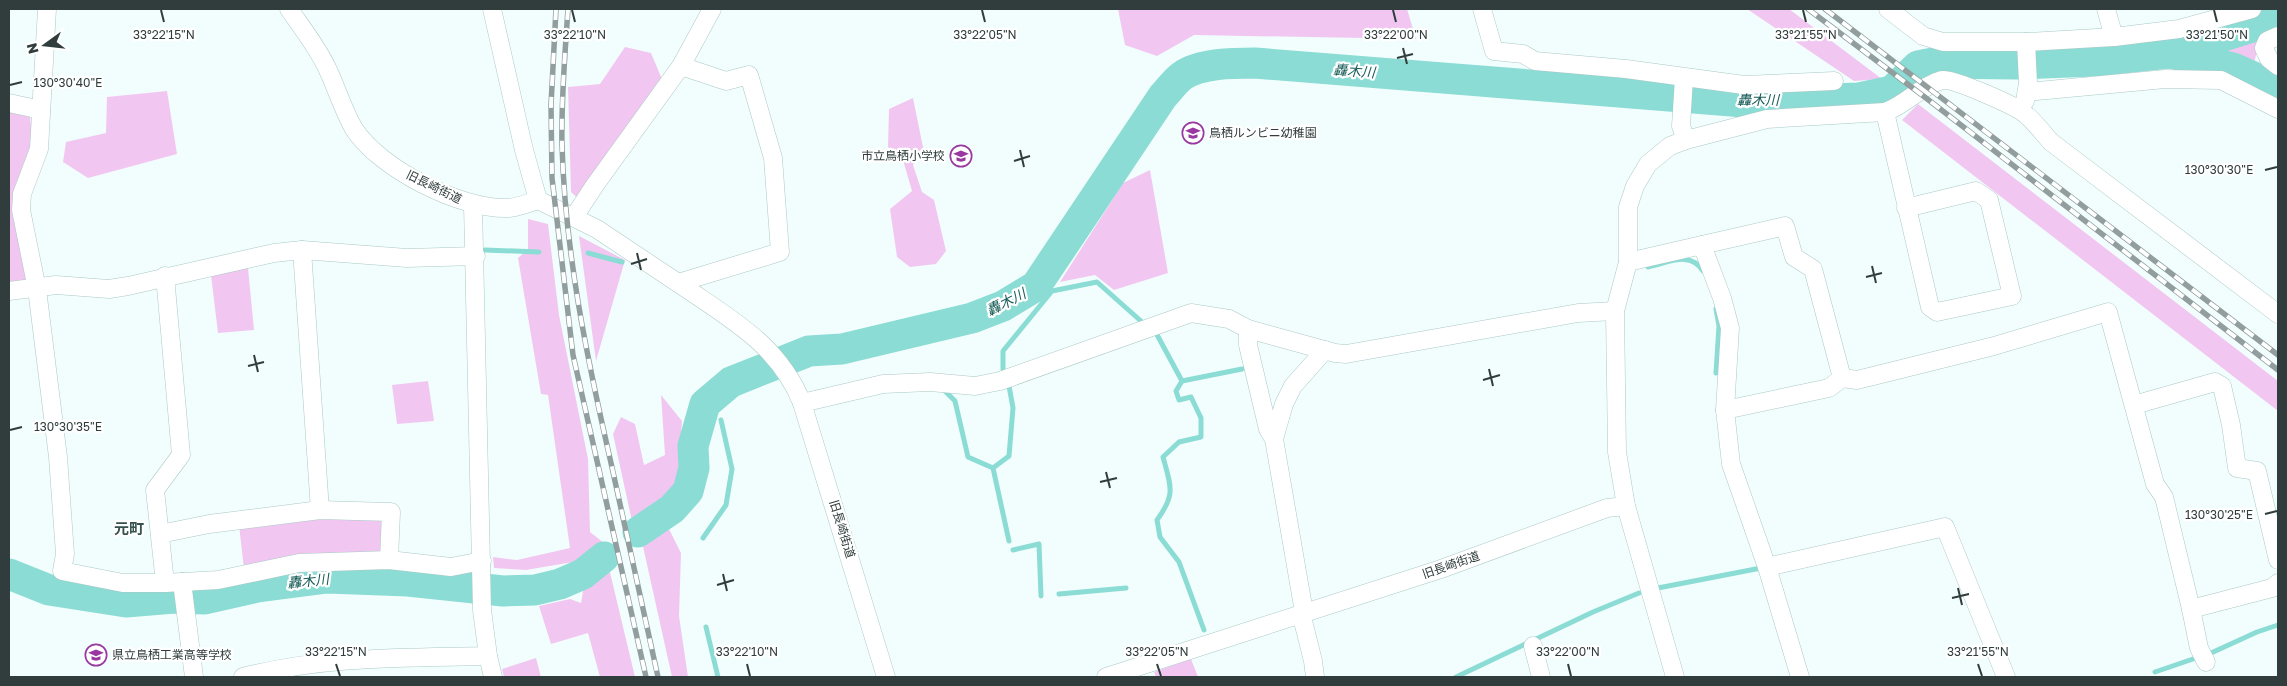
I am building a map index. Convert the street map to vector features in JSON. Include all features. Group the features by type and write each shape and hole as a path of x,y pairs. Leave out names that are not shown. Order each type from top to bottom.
{"street":[{"path":"47,9 39,149 22,194 21,210 37,289 58,457 65,554 62,571 123,582 174,582 218,580 299,563 389,560 451,567 482,562"},
{"name":"旧長崎街道","path":"289,9 328,69 343,107 355,130 378,155 410,176 445,195 473,205 510,208 538,200"},
{"path":"492,9 524,150 538,200 597,229 678,283 780,252 773,158 749,75 726,81 681,66"},
{"path":"574,217 681,66 712,9"},
{"path":"1482,9 1494,51 1523,54 1535,61 1626,69 1744,85 1834,81"},
{"path":"1888,9 1923,36 1943,42 2026,42 2114,37 2179,29 2252,9"},
{"path":"2106,9 2114,37"},
{"path":"2278,36 2267,41 2264,48 2269,59 2278,66"},
{"path":"2022,111 2027,87 2026,42"},
{"path":"1684,78 1681,126 1686,140"},
{"path":"2027,87 2165,79 2221,80 2278,109"},
{"path":"1675,677 1626,506 1616,452 1615,310 1628,262 1628,207 1635,186 1648,164 1670,146 1767,119 1885,112 1909,100 1922,89 1944,80 1958,82 2022,111 2051,142 2278,314"},
{"path":"9,103 41,110"},
{"path":"1885,112 1906,208 1930,307 1937,312 2012,296 1989,200 1976,191 1906,208"},
{"path":"473,205 476,256 484,604 482,610 488,656 493,677"},
{"path":"1628,262 1785,226 1794,258 1814,268 1842,378"},
{"path":"1702,246 1722,298 1730,328 1725,410 1730,464 1768,566 1800,677"},
{"path":"9,291 37,289 56,285 109,289 274,253 302,250 407,258 476,256"},
{"path":"302,250 320,510"},
{"path":"165,276 181,455 155,490 160,534 187,626 194,677"},
{"name":"旧長崎街道","path":"678,283 736,322 770,351 794,382 886,677"},
{"path":"802,403 882,384 930,382 975,386 1000,380 1182,314 1191,313 1229,319 1248,329 1346,354 1578,313 1615,310"},
{"path":"1725,410 1829,388 1842,378 1857,380 1994,346 2108,312 2155,484 2164,498 2199,648 2206,662"},
{"path":"1248,329 1248,345 1265,420 1268,430 1274,439 1315,677"},
{"path":"1274,439 1284,404 1293,386 1325,350"},
{"path":"2134,405 2216,382 2222,386 2231,424 2237,468 2257,471 2278,560"},
{"name":"旧長崎街道","path":"1106,677 1441,569 1607,508 1626,506"},
{"path":"160,534 209,524 320,510 390,512 389,560"},
{"path":"1768,566 1945,527 2006,677"},
{"path":"2191,609 2272,588 2278,583"},
{"path":"1534,646 1541,677"},
{"path":"243,677 276,669 328,661 488,656"}],"shaded area":[{"path":"1118,9 1407,9 1416,39 1194,35 1157,56 1125,45"},
{"path":"1747,9 1789,9 1882,79 1854,81"},
{"path":"2261,36 2254,63 2220,58 2214,52 2219,46"},
{"path":"625,47 651,53 664,84 582,202 571,192 568,87 600,84"},
{"path":"167,91 177,154 88,178 63,162 66,142 106,133 107,97"},
{"path":"913,98 924,152 913,165 922,192 934,200 946,251 936,264 910,267 897,257 890,209 912,191 903,160 888,147 889,109"},
{"path":"1918,104 2278,381 2278,411 1902,120"},
{"path":"9,111 30,117 33,143 15,200 29,280 9,282"},
{"path":"1150,170 1168,273 1114,290 1095,275 1060,282 1123,183"},
{"path":"528,219 548,224 559,315 588,459 590,532 604,543 579,561 526,570 494,568 493,557 517,560 570,548 548,395 541,394 518,258 528,249"},
{"path":"579,236 625,260 596,361"},
{"path":"248,268 254,330 218,333 211,275"},
{"path":"428,381 434,421 397,424 392,385"},
{"path":"661,395 682,421 678,478 664,499 633,526 613,434 621,417 635,424 644,465 665,455"},
{"path":"322,515 382,516 380,554 244,569 239,525"},
{"path":"667,525 681,553 679,616 688,677 672,677 642,542"},
{"path":"608,564 635,677 600,677 588,633 551,644 539,606 570,599 581,603 585,579"},
{"path":"536,658 541,677 504,677 502,669"},
{"path":"1191,659 1198,677 1156,677 1154,672"}],"waterway":[{"name":"轟木川","path":"638,532 672,509 688,491 694,468 693,446 705,404 731,382 809,351 842,349 972,318 1003,306 1036,286 1163,96 1182,76 1198,68 1237,63 1255,63 1744,102 1859,98 1892,91 1918,66 1933,63 2016,64 2095,61 2169,53 2278,19"},
{"path":"2170,53 2233,68 2278,88"},
{"path":"485,250 539,252"},
{"path":"588,253 622,262"},
{"path":"1648,267 1685,259 1692,261 1703,271"},
{"path":"1003,369 1003,351 1052,291 1097,282 1142,322"},
{"path":"1716,309 1719,326 1716,373"},
{"path":"1155,331 1182,381 1242,369"},
{"path":"1182,381 1176,391 1179,400 1191,397 1201,418 1201,437 1179,442 1163,457 1170,490 1167,503 1157,520 1160,537 1179,562 1204,630"},
{"path":"1009,386 1013,408 1009,456 993,468 1009,541"},
{"path":"944,390 955,401 968,457 993,468"},
{"path":"703,538 726,505 732,469 721,420"},
{"path":"1013,550 1039,544 1041,596"},
{"name":"轟木川","path":"9,574 49,590 126,602 174,598 205,599 258,587 327,578 408,581 503,591 535,590 560,584 583,574 604,557"},
{"path":"1658,588 1761,568"},
{"path":"1059,594 1126,588"},
{"path":"1456,677 1593,612 1639,593"},
{"path":"2211,653 2257,632 2278,625"},
{"path":"706,627 718,677"},
{"path":"2155,672 2193,659"}],"railway":[{"path":"556,9 551,105 552,178 573,355 646,677"},
{"path":"568,9 562,145 572,265 594,384 658,677"},
{"path":"1808,9 2278,370"},
{"path":"1825,9 2278,355"}],"place":[{"name":"鳥栖ルンビニ幼稚園","path":"1193,133"},
{"name":"市立鳥栖小学校","path":"961,156"},
{"name":"県立鳥栖工業高等学校","path":"96,655"}],"district":[{"name":"元町","path":"129,529"}]}
